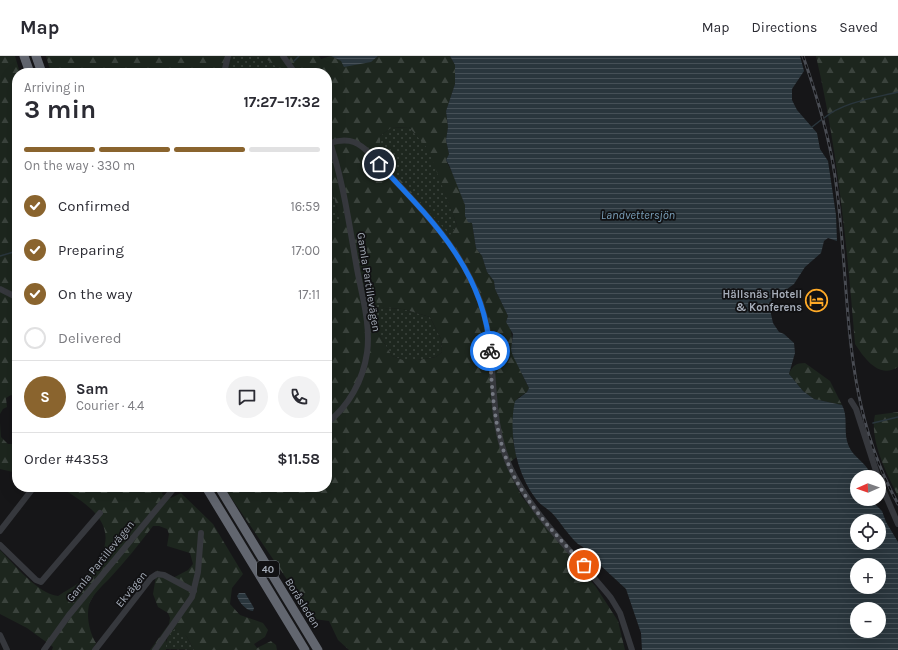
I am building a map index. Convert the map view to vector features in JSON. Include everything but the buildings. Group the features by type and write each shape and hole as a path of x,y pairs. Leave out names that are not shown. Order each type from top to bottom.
{"highway":[{"path":"24,56 28,68"},
{"path":"36,56 40,68"},
{"name":"40","path":"209,492 305,650"},
{"name":"Boråsleden","path":"222,492 318,650"},
{"path":"296,614 324,650"},
{"path":"286,619 299,650"}],"street":[{"path":"225,68 228,56"},
{"path":"283,56 291,68"},
{"path":"332,143 350,140 366,150 418,207 460,258 478,292 486,319 496,416 509,465 519,486 533,507 611,598 620,613 632,650"},
{"name":"Gamla Partillevägen","path":"332,152 353,244 366,318 368,340 365,364 356,387 344,407 332,418"},
{"path":"0,289 12,295"},
{"path":"851,400 856,409 876,470"},
{"path":"0,531 30,492"},
{"name":"Gamla Partillevägen","path":"44,650 69,614 171,492"},
{"path":"886,496 898,524"},
{"path":"0,545 36,580 41,582 100,513"},
{"path":"155,650 190,601 194,592 198,572 201,532"},
{"name":"Ekvägen","path":"95,650 157,574 164,574 194,592"},
{"path":"0,635 7,650"}],"green space":[{"path":"0,56 15,56 19,68 12,68 12,395 6,398 7,407 3,409 0,414"},
{"path":"46,56 233,56 229,68 50,68"},
{"path":"233,56 262,56 278,68 229,68"},
{"path":"262,56 319,56 321,59 331,56 343,61 361,63 367,62 378,56 450,56 455,65 455,84 446,111 448,127 446,140 449,154 446,160 456,181 472,223 476,248 482,256 487,272 494,281 495,289 508,316 506,322 511,330 513,346 521,372 529,388 527,392 518,398 515,413 513,435 517,457 506,465 522,497 596,587 618,621 625,650 349,650 338,640 329,621 314,619 230,496 228,492 332,492 332,225 340,222 332,188 332,68 278,68","holes":["409,127 428,149 457,225 450,235 387,165 380,152 380,136 391,128","369,295 375,297 377,304 384,308 403,309 430,317 441,339 442,352 436,357 418,360 403,360 392,356 380,336 373,328"]},
{"path":"816,56 898,56 898,367 891,370 885,371 873,366 863,356 855,344 841,199 824,92"},
{"path":"409,127 429,149 457,225 450,236 387,165 380,152 380,136 391,128"},
{"path":"332,188 340,222 332,225"},
{"path":"369,294 375,297 384,308 403,309 430,317 441,339 442,352 436,357 418,360 403,360 392,356 380,336 373,328"},
{"path":"805,363 830,381 842,405 814,399 803,391 789,374 795,366"},
{"path":"898,412 898,496 880,457 875,435 875,415"},
{"path":"0,423 1,437 8,444 12,444 12,472 0,469"},
{"path":"68,492 163,492 162,494 171,498 181,493 213,524 243,574 232,588 230,604 240,615 263,623 268,630 265,637 254,644 257,648 271,641 276,645 277,650 194,650 187,637 178,628 174,629 166,639 166,650 150,650 169,624 170,618 168,613 158,607 153,594 157,570 171,579 188,570 193,564 190,553 167,546 169,534 167,529 159,526 153,526 121,566 90,601 88,620 90,630 96,643 92,650 52,650 53,647 27,628 0,614 0,550 27,578 42,590 58,596 85,578 99,560 105,546 105,534 102,523 95,513"},
{"path":"179,627 187,637 194,650 166,649 168,636 173,630"}],"water":[{"path":"331,56 378,56 371,62 344,67 341,61"},
{"name":"Landvettersjön","path":"450,56 800,56 804,71 792,89 792,100 797,110 817,133 820,149 828,161 836,215 837,241 828,238 824,241 821,253 805,267 794,284 772,300 769,305 773,323 779,332 784,334 794,343 795,353 789,374 803,391 814,399 842,405 844,409 846,436 849,447 855,456 868,470 850,470 850,506 877,506 883,514 850,514 850,550 886,550 886,522 898,542 898,650 642,650 641,633 626,589 574,540 552,513 538,501 529,489 519,465 513,439 513,413 515,401 527,392 529,388 511,350 513,334 506,322 508,316 495,289 494,281 487,272 482,256 476,248 472,223 468,222 465,216 465,205 446,160 449,154 446,140 448,127 446,111 455,84 455,65"},
{"path":"239,593 245,593 254,608 253,611 245,608 239,601 237,596"}],"waterway":[{"path":"294,61 299,56"},
{"path":"824,118 849,104 898,92"},
{"path":"812,127 821,120"},
{"path":"0,256 12,252"},
{"path":"873,423 898,417"}],"railway":[{"path":"803,56 822,116 835,176 851,343 857,384 866,424 879,464 898,504"}],"way so far":[{"path":"490,351 498,431 509,465 519,486 533,507 584,565"}],"place":[{"name":"Hällsnäs Hotell & Konferens","path":"817,300"}],"route":[{"path":"379,164 418,207 460,258 478,292 486,319 490,351"}]}
